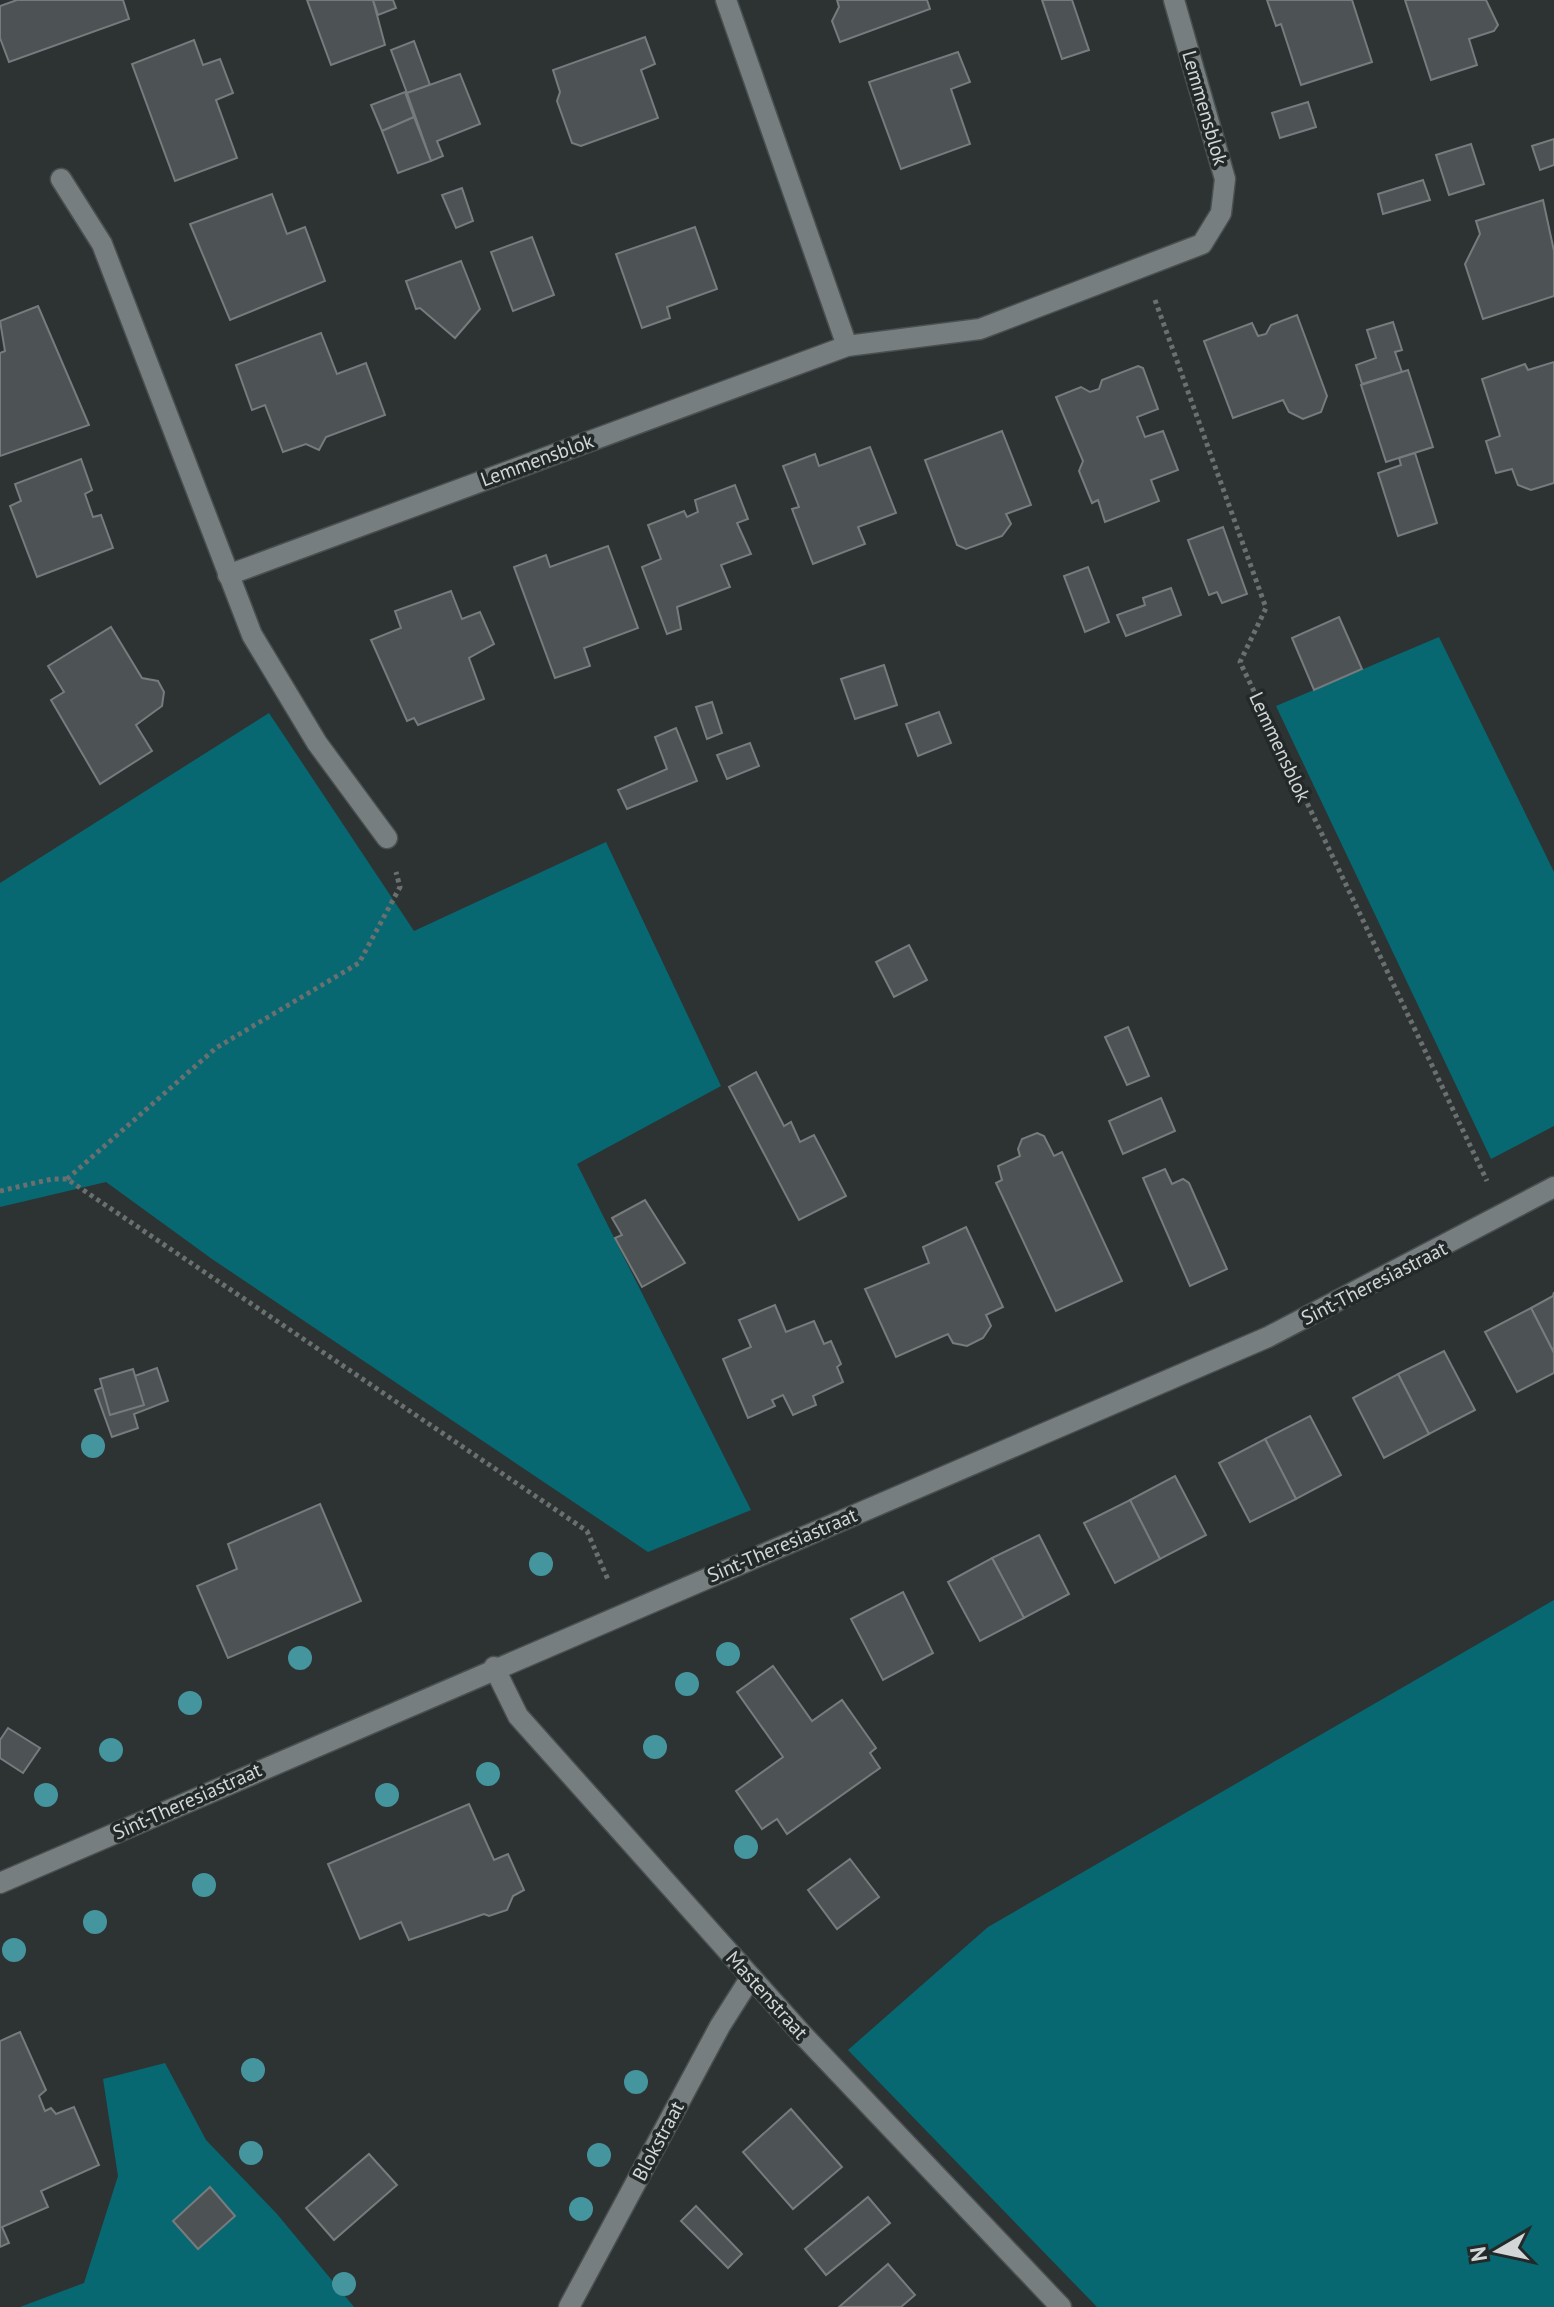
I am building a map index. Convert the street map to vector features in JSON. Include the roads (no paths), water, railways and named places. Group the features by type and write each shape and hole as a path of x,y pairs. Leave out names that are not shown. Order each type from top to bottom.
{"street":[{"path":"726,0 847,346"},
{"name":"Lemmensblok","path":"228,575 847,346 980,329 1202,244 1221,213 1225,179 1174,0"},
{"path":"61,179 102,244 252,635 309,730 387,838"},
{"name":"Sint-Theresiastraat","path":"0,1883 494,1667 1268,1337 1554,1187"},
{"name":"Mastenstraat","path":"494,1667 518,1716 751,1977 1061,2307"},
{"name":"Blokstraat","path":"569,2307 720,2026 751,1977"}]}
